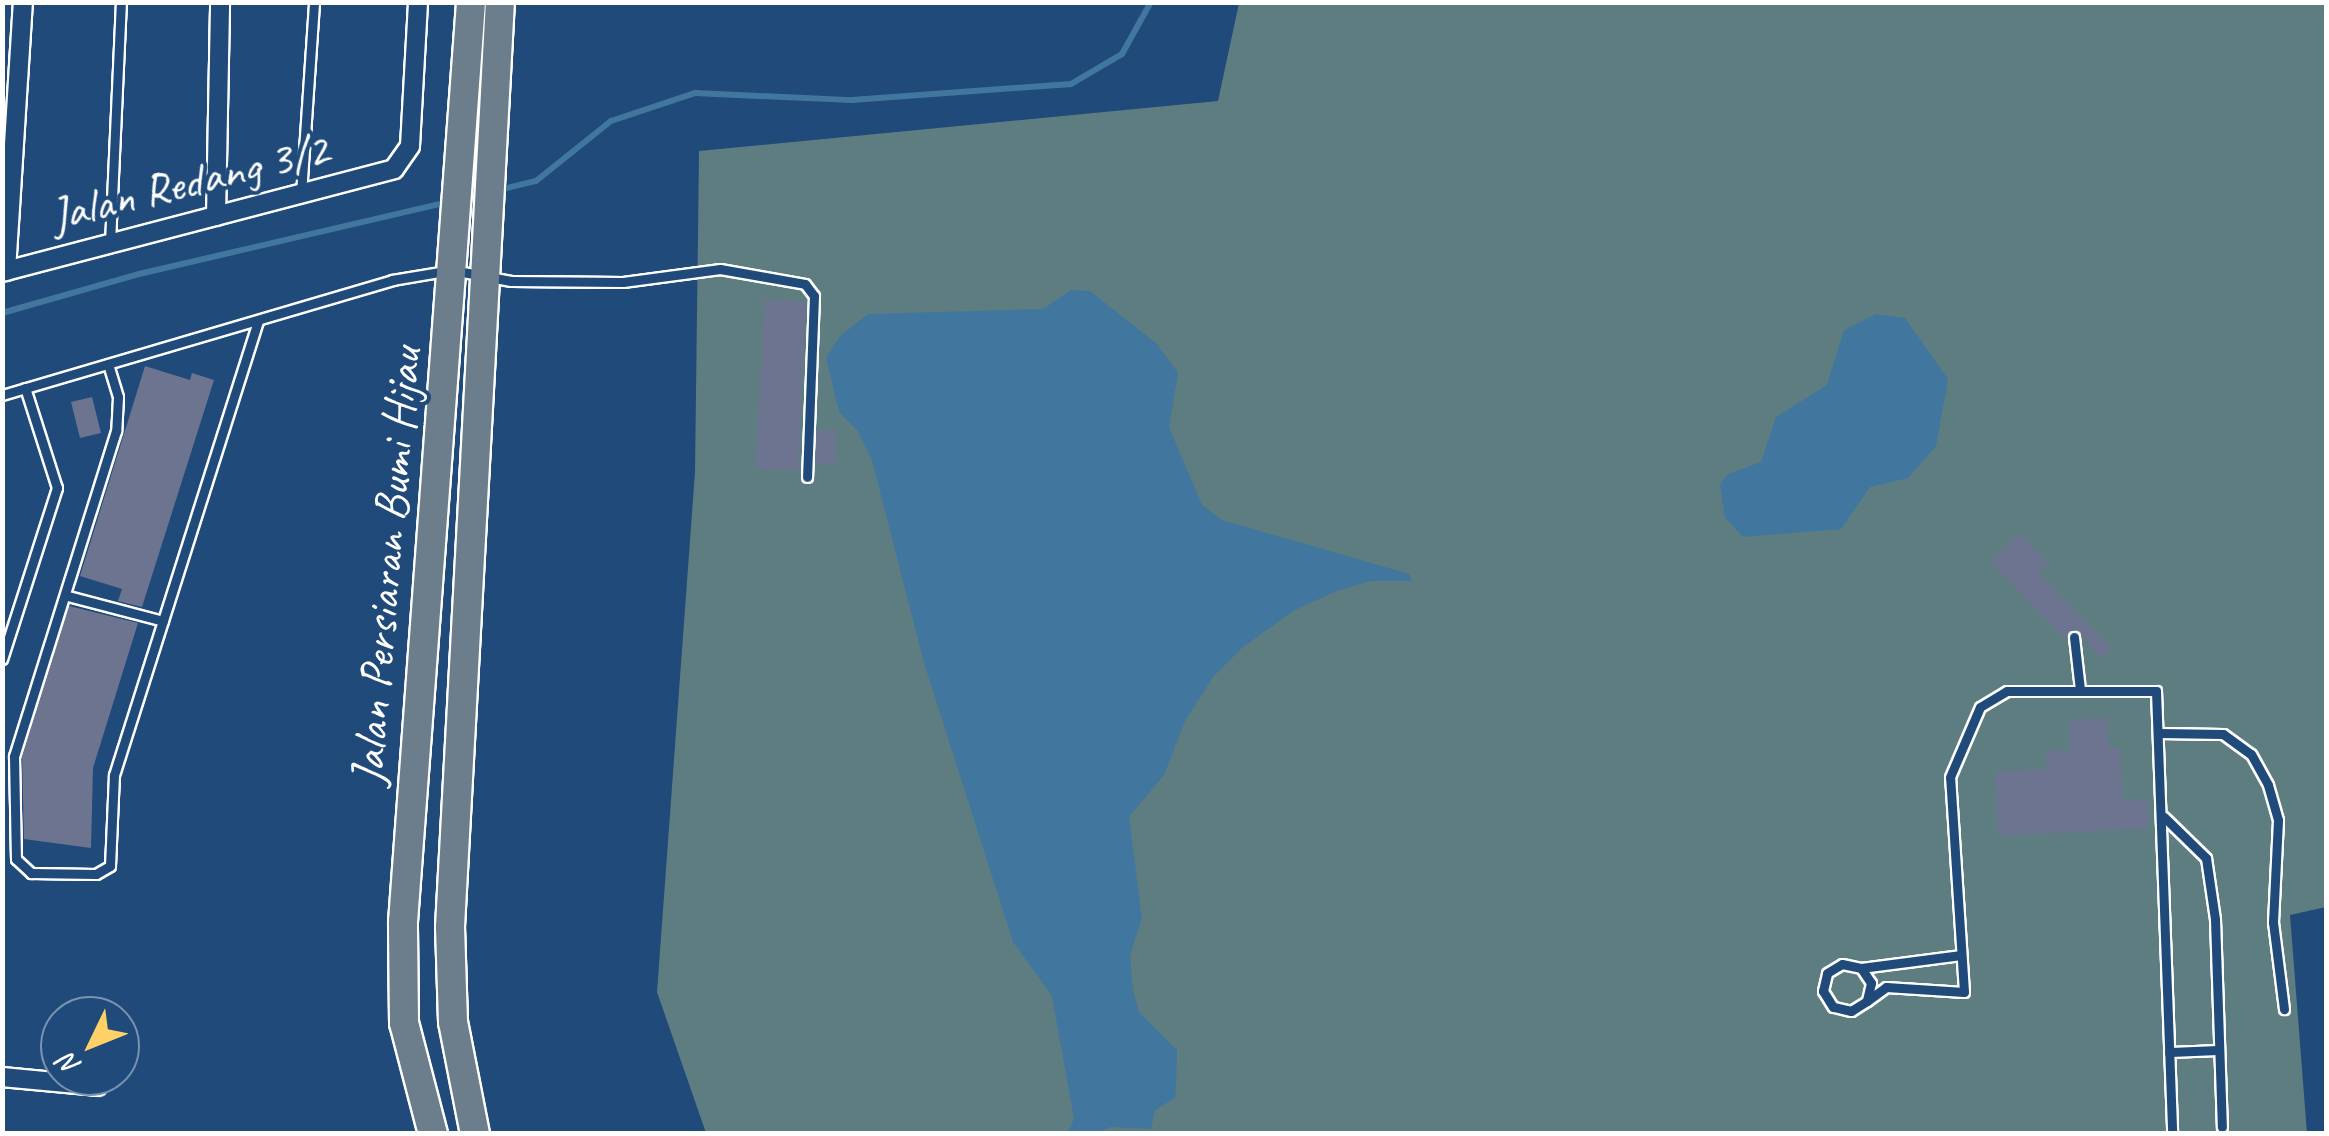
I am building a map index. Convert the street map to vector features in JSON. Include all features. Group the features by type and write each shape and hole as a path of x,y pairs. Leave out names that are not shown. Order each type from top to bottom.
{"main road":[{"name":"Jalan Persiaran Bumi Hijau","path":"471,2 477,151 486,236 450,927 453,1022 475,1134"},
{"name":"Jalan Persiaran Bumi Hijau","path":"434,1134 404,1023 403,922 452,270 477,151 500,2"}],"street":[{"path":"4,271 22,2"},
{"path":"216,216 220,2"},
{"name":"Jalan Redang 3/2","path":"4,271 300,197 394,168 410,146 418,2"},
{"path":"2,1076 40,1080"}],"lane":[{"path":"110,243 121,2"},
{"path":"300,197 314,2"},
{"path":"2,396 392,280 452,270 623,282 720,269 805,284 817,311 807,477"},
{"path":"108,364 120,413 68,596 14,756 16,859 26,872 96,874 110,866 114,775 258,321"},
{"path":"2,659 57,488 25,388"},
{"path":"68,596 163,621"},
{"path":"2074,637 2080,690"},
{"path":"1961,955 1861,968 1842,964 1827,974 1823,992 1833,1007 1851,1011 1886,987 1964,992 1950,778 1960,741 1980,707 2007,691 2156,691 2164,817 2172,1134"},
{"path":"2159,733 2222,734 2251,754 2268,785 2278,820 2273,922 2284,1010"},
{"path":"2164,817 2206,858 2215,919 2222,1127"},
{"path":"1861,968 1871,983 1867,1001"},
{"path":"2168,1052 2218,1050"}],"green space":[{"path":"1239,3 2326,3 2326,907 2290,915 2307,1133 706,1133 657,992 695,472 699,151 1218,101"}],"water":[{"path":"1071,290 1090,291 1157,344 1178,373 1169,427 1202,505 1222,520 1409,574 1412,581 1370,581 1334,592 1293,611 1242,648 1213,677 1185,721 1164,775 1129,817 1142,918 1130,955 1133,990 1139,1012 1177,1050 1176,1089 1175,1098 1155,1110 1151,1129 1110,1127 1097,1134 1067,1133 1074,1119 1052,996 1013,942 924,663 872,460 858,431 839,412 826,358 840,336 868,314 1043,309"},
{"path":"1876,314 1905,318 1948,379 1936,446 1908,478 1870,487 1841,529 1743,537 1725,518 1720,485 1728,474 1761,462 1776,417 1827,385 1844,330"}],"building":[{"path":"765,299 806,302 798,471 755,469"},
{"path":"145,366 190,380 192,373 214,380 142,607 118,601 122,589 80,576"},
{"path":"92,397 101,433 80,438 71,402"},
{"path":"817,430 836,430 837,463 816,464"},
{"path":"2020,534 2048,563 2038,572 2112,649 2101,659 2078,630 2068,631 2066,640 1991,562"},
{"path":"69,606 138,623 93,768 91,848 24,839 22,757"},
{"path":"2107,718 2109,748 2120,748 2123,801 2147,800 2148,828 1998,836 1995,772 2047,769 2046,751 2071,750 2069,720"}],"waterway":[{"path":"499,190 536,181 611,121 695,93 852,100 1071,84 1122,54 1151,2"},
{"path":"2,313 139,274 448,202"}]}
